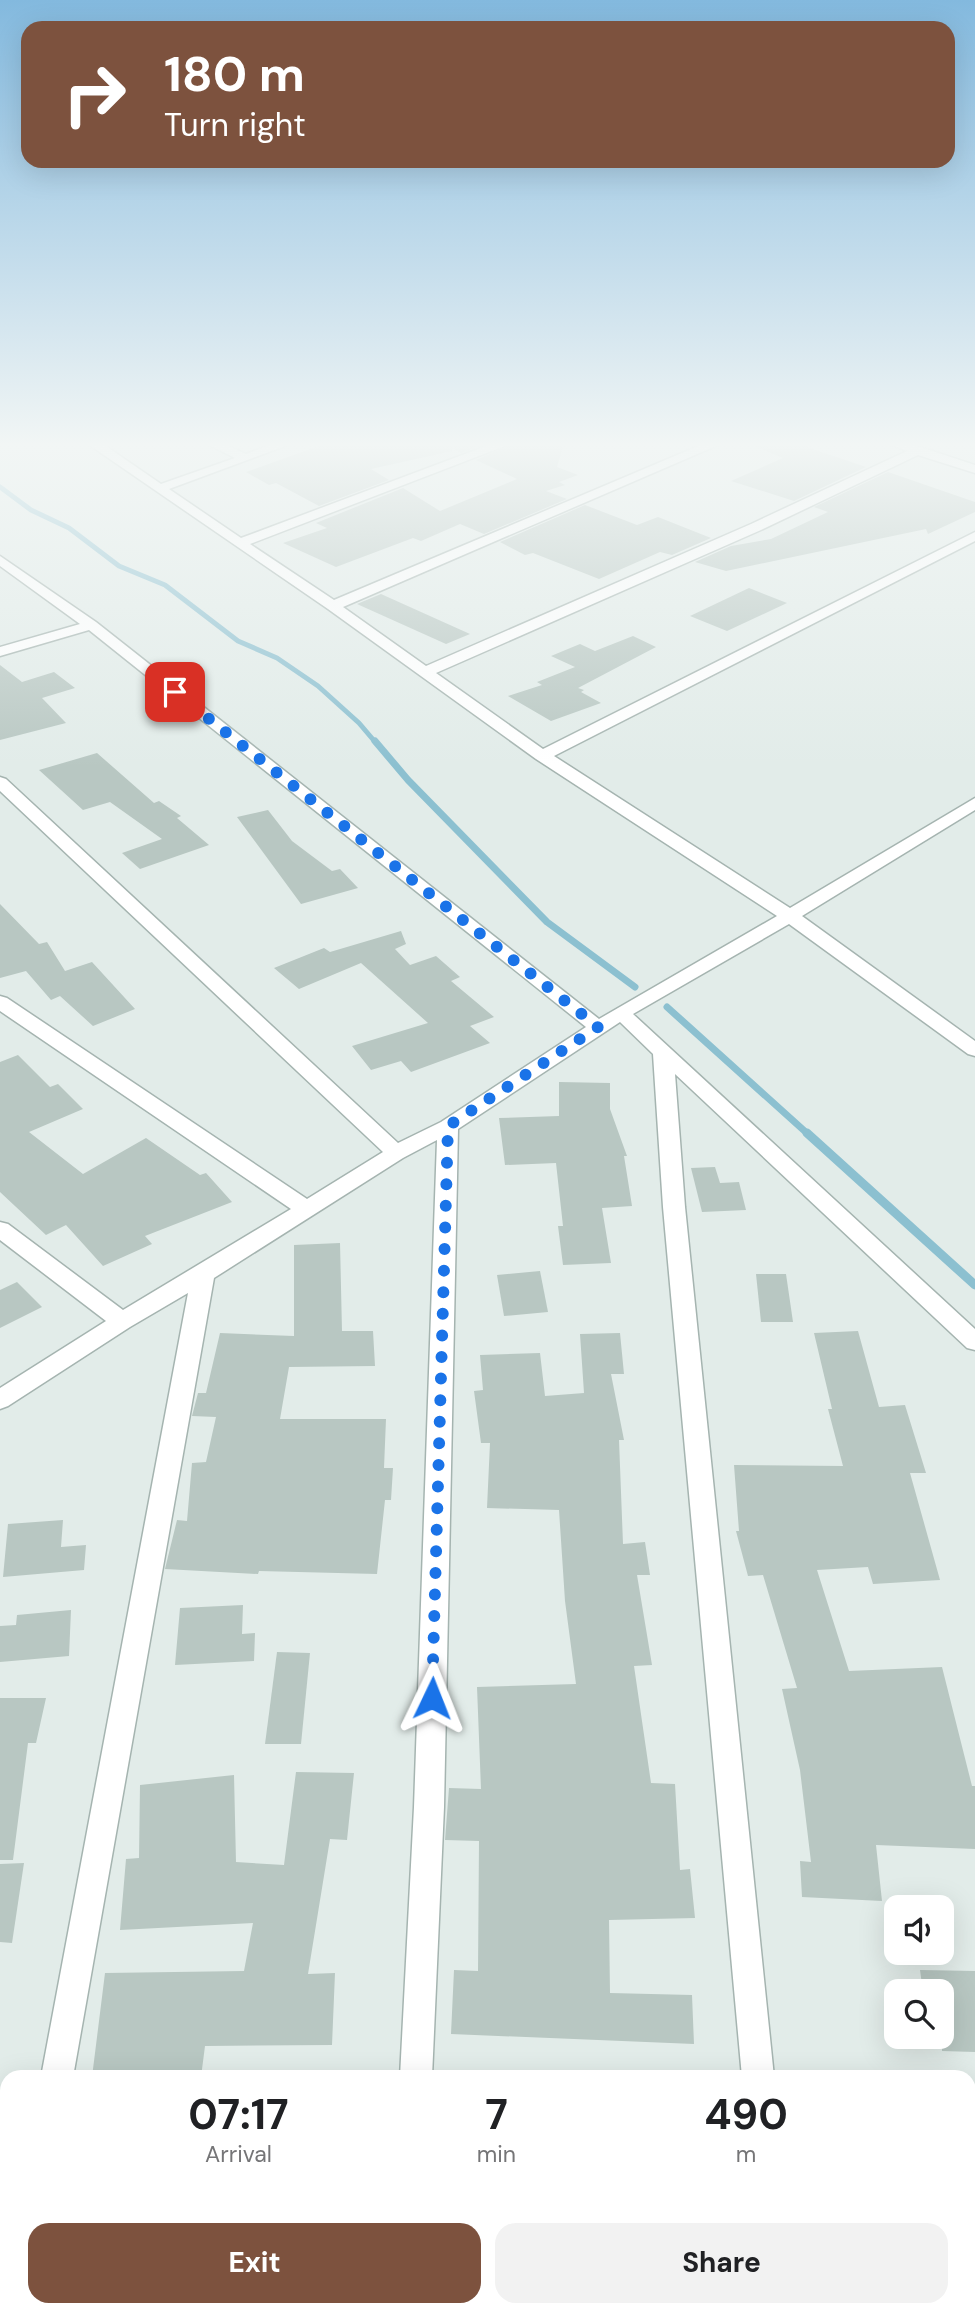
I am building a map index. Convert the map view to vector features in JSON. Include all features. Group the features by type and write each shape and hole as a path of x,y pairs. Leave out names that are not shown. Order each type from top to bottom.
{"street":[{"path":"250,550 333,606 542,756 790,916 971,1042"},
{"path":"333,606 465,550"},
{"path":"425,672 702,550"},
{"path":"542,756 947,550"},
{"path":"0,560 91,625 598,1027"},
{"path":"0,652 91,625"},
{"path":"0,782 396,1153"},
{"path":"0,1400 122,1321 203,1274 396,1153 448,1126 598,1027 790,916 975,803"},
{"path":"0,1002 306,1209"},
{"path":"621,1013 975,1342"},
{"path":"663,1052 757,2070"},
{"path":"666,1100 695,1082"},
{"path":"416,2070 429,1793 448,1126"},
{"path":"0,1229 122,1321"},
{"path":"58,2070 203,1274"}],"building":[{"path":"299,550 381,550 336,567"},
{"path":"516,550 683,550 672,555 660,552 599,579 533,553 525,555"},
{"path":"722,550 826,550 726,571 695,562"},
{"path":"749,588 787,603 727,631 690,616"},
{"path":"381,594 470,634 446,644 357,604"},
{"path":"633,636 656,647 578,688 601,703 551,721 508,696 542,685 537,682 575,667 551,656 580,644 595,651"},
{"path":"0,665 22,682 54,672 75,688 42,698 66,723 0,740"},
{"path":"97,753 154,803 159,801 181,816 177,818 209,845 140,869 122,853 162,839 110,802 83,810 39,770"},
{"path":"268,810 292,841 332,871 340,869 358,888 301,904 237,817"},
{"path":"0,904 39,944 47,942 65,971 92,962 135,1009 93,1026 60,996 51,1000 26,971 0,978"},
{"path":"401,931 406,944 395,949 410,965 436,956 460,977 451,981 494,1017 470,1026 490,1043 411,1072 401,1061 371,1070 352,1046 428,1023 361,963 299,989 274,968 324,948 330,952"},
{"path":"18,1055 50,1087 58,1084 83,1109 29,1132 83,1174 146,1138 200,1175 206,1173 232,1202 145,1236 152,1244 103,1266 66,1225 46,1235 0,1192 0,1062"},
{"path":"559,1082 610,1083 610,1109 627,1156 624,1156 632,1206 602,1208 611,1263 563,1265 558,1226 563,1226 556,1163 505,1165 499,1118 559,1116"},
{"path":"715,1167 720,1183 739,1182 746,1210 702,1212 691,1168"},
{"path":"340,1243 342,1331 373,1331 375,1366 289,1367 280,1419 386,1419 384,1468 393,1468 391,1500 385,1500 377,1574 259,1571 258,1574 165,1569 177,1520 187,1521 192,1463 206,1462 216,1417 192,1416 198,1393 206,1393 220,1333 294,1336 294,1245"},
{"path":"540,1271 548,1312 504,1316 497,1275"},
{"path":"756,1274 786,1274 793,1322 761,1322"},
{"path":"17,1282 42,1307 0,1328 0,1290"},
{"path":"858,1331 879,1407 905,1405 926,1473 910,1473 940,1580 873,1584 868,1567 817,1570 849,1671 942,1667 972,1786 975,1786 975,1849 876,1845 882,1901 802,1897 800,1861 811,1862 800,1770 782,1689 797,1688 763,1575 748,1576 736,1531 739,1531 734,1465 843,1466 828,1409 832,1409 814,1333"},
{"path":"620,1333 624,1374 611,1374 624,1440 619,1440 623,1544 645,1542 650,1575 637,1575 652,1665 634,1666 651,1783 675,1784 680,1870 690,1869 695,1918 609,1920 610,1993 692,1995 694,2044 451,2034 454,1970 478,1971 479,1841 445,1840 449,1788 481,1789 477,1687 576,1684 565,1601 559,1510 487,1508 490,1443 481,1443 474,1391 483,1390 480,1355 540,1353 545,1396 584,1393 580,1334"},
{"path":"63,1520 61,1547 86,1545 84,1570 3,1577 8,1524"},
{"path":"243,1605 242,1634 255,1633 254,1661 175,1665 180,1608"},
{"path":"71,1610 69,1656 0,1662 0,1626 16,1625 17,1615"},
{"path":"277,1652 310,1653 301,1744 265,1744"},
{"path":"0,1698 46,1698 36,1743 28,1743 13,1860 0,1860"},
{"path":"296,1772 354,1773 347,1840 330,1839 308,1974 335,1973 332,2045 205,2046 202,2070 93,2070 105,1973 244,1971 253,1923 120,1930 126,1859 139,1858 140,1785 234,1775 236,1862 284,1865"},
{"path":"24,1863 12,1943 0,1942 0,1864"},
{"path":"920,1970 975,1971 975,2052 942,2051 954,2049 954,1979 921,1979"}],"waterway":[{"path":"98,550 119,566 165,585 238,641 277,658 318,686 359,723 376,743"},
{"path":"375,741 408,780 547,922 635,987"},
{"path":"667,1007 809,1135"},
{"path":"807,1133 975,1285"}],"route":[{"path":"175,692 598,1027 448,1126 432,1698"}]}
